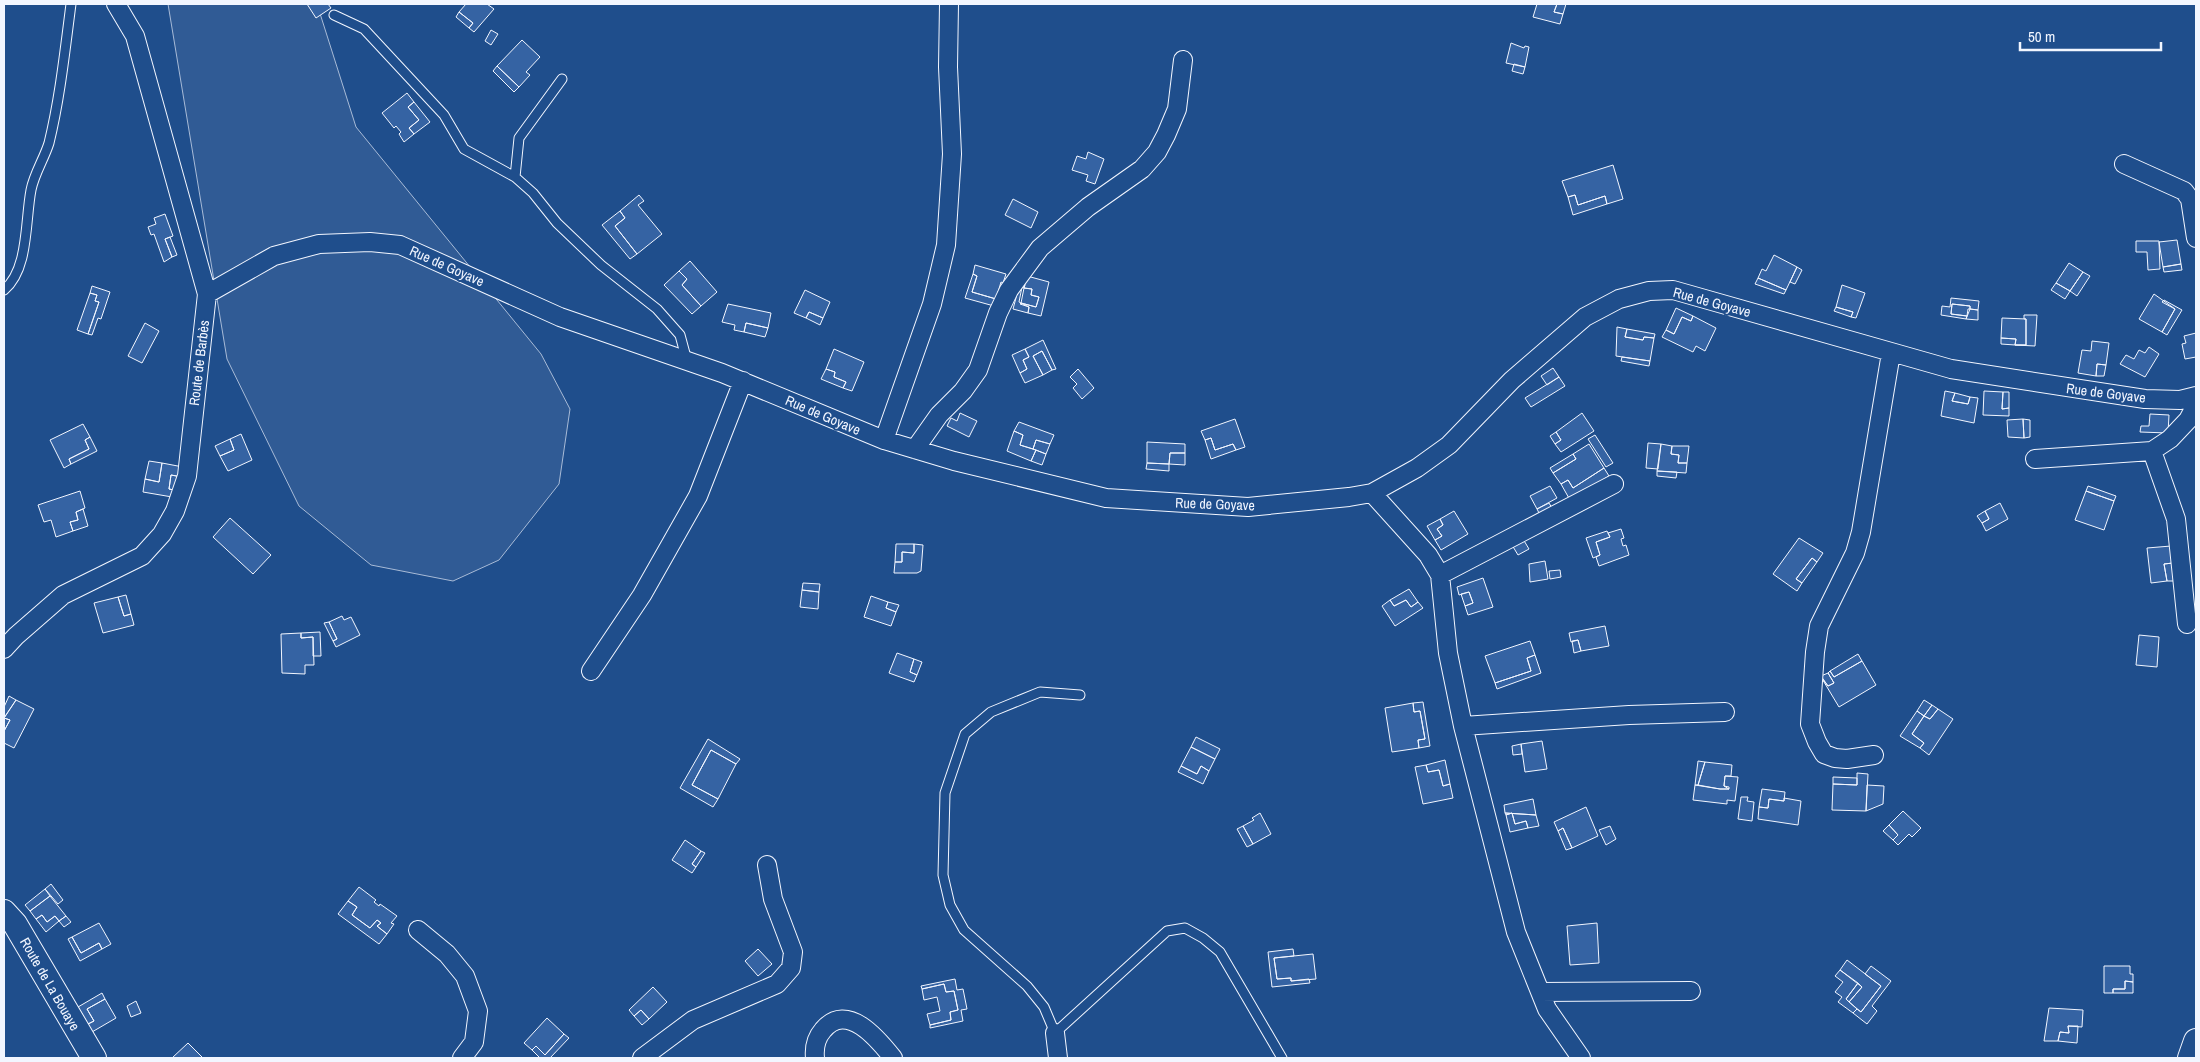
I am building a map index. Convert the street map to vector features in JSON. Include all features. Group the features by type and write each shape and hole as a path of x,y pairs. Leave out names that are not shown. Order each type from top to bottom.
{"main road":[{"name":"Route de La Bouaye","path":"4,912 15,924 94,1058"},
{"path":"2190,1058 2196,1042"}],"street":[{"name":"Route de Barbès","path":"4,649 63,594 142,556 162,534 175,511 187,476 207,294 135,36 116,4"},
{"path":"884,440 932,304 946,245 952,154 948,67 949,4"},
{"path":"915,449 939,415 959,396 978,370 998,313 1009,290 1040,248 1088,207 1142,169 1156,152 1166,135 1177,109 1183,60"},
{"path":"2124,164 2184,191 2190,199 2196,238"},
{"name":"Rue de Goyave","path":"207,294 274,256 310,246 370,242 400,245 560,317 743,381 884,440 1106,498 1248,507 1350,497 1372,493 1417,468 1449,445 1551,345 1585,316 1619,298 1649,291 1673,290 1951,369 2145,399 2180,400 2196,396"},
{"path":"1874,755 1847,759 1835,758 1824,754 1810,724 1815,652 1819,626 1846,572 1861,532 1891,353"},
{"path":"591,671 642,595 698,496 743,381"},
{"path":"2035,459 2152,451 2170,439 2188,420 2196,406"},
{"path":"2152,451 2176,519 2187,624"},
{"path":"1440,575 1614,484"},
{"path":"1372,493 1428,556 1440,575 1448,653 1463,726 1516,932 1547,1009 1581,1058"},
{"path":"1463,726 1629,715 1725,712"},
{"path":"642,1058 693,1020 777,984 791,968 793,952 773,899 767,865"},
{"path":"418,930 447,954 464,976 478,1012 474,1042 462,1058"},
{"path":"1540,992 1691,991"},
{"path":"815,1058 814,1049 820,1034 829,1023 844,1019 859,1023 878,1039 893,1058"},
{"path":"1055,1034 1058,1058"}],"lane":[{"path":"4,290 15,278 22,260 31,188 48,145 61,83 71,4"},
{"path":"334,15 364,29 444,115 464,149 515,177 534,193 557,223 601,265 657,308 680,335 687,361"},
{"path":"515,177 519,138 562,79"},
{"path":"1080,695 1040,692 991,712 966,734 945,793 943,875 950,905 964,930 1027,986 1044,1007 1055,1034 1167,931 1185,928 1203,938 1220,952 1282,1058"}],"shaded area":[{"path":"168,4 317,4 356,127 541,354 570,409 559,484 499,560 453,581 371,565 299,506 227,359"}],"building":[{"path":"307,4 328,4 331,8 316,18"},
{"path":"466,4 487,4 494,9 474,32 469,28 473,23 459,12"},
{"path":"1537,4 1557,4 1554,12 1563,14 1560,24 1533,17"},
{"path":"1557,4 1566,4 1563,14 1554,12"},
{"path":"459,12 473,23 469,28 456,17"},
{"path":"491,30 498,34 491,45 485,41"},
{"path":"522,40 540,57 526,72 530,75 519,87 497,66"},
{"path":"1511,43 1524,48 1525,46 1529,47 1525,67 1506,63"},
{"path":"1514,64 1525,67 1523,74 1512,71"},
{"path":"497,66 519,87 514,92 493,71"},
{"path":"407,93 414,102 408,107 419,120 409,128 414,134 404,142 399,134 401,132 396,126 394,128 382,113"},
{"path":"414,102 430,122 414,134 409,128 419,120 408,107"},
{"path":"1088,152 1104,159 1095,184 1086,181 1088,175 1072,170 1077,156 1086,159"},
{"path":"1613,165 1623,199 1607,204 1605,196 1578,205 1575,195 1568,197 1562,181"},
{"path":"639,195 644,201 638,205 662,234 637,254 615,226 625,218 620,211"},
{"path":"1575,195 1578,205 1605,196 1607,204 1573,215 1568,197"},
{"path":"1013,199 1038,212 1031,228 1005,215"},
{"path":"620,211 625,218 615,226 637,254 630,259 602,225"},
{"path":"165,214 173,236 165,239 172,257 164,262 154,234 151,235 148,227 156,224 154,218"},
{"path":"170,237 177,255 172,257 165,239"},
{"path":"2177,240 2181,264 2163,267 2159,242"},
{"path":"2136,241 2159,241 2160,269 2148,270 2147,252 2136,252"},
{"path":"1774,255 1797,267 1786,290 1758,278 1762,269 1766,271"},
{"path":"690,261 717,292 701,306 682,285 687,279 679,271"},
{"path":"2069,263 2083,272 2070,291 2056,283"},
{"path":"2181,264 2182,270 2164,272 2163,267"},
{"path":"975,265 1006,274 1003,283 1001,282 996,299 972,292 977,276 973,274"},
{"path":"1797,267 1802,270 1795,284 1790,282"},
{"path":"679,271 687,279 682,285 701,306 692,314 664,285"},
{"path":"2083,272 2090,276 2077,296 2070,291"},
{"path":"973,274 977,276 972,292 996,299 994,306 965,298"},
{"path":"1027,276 1049,282 1041,316 1028,313 1029,307 1020,304 1036,307 1039,297 1031,295 1032,289 1024,288"},
{"path":"1758,278 1786,290 1784,294 1755,284"},
{"path":"1020,283 1025,285 1024,288 1022,287 1019,302 1029,307 1028,313 1013,309"},
{"path":"2056,283 2070,291 2065,299 2051,290"},
{"path":"1842,285 1865,293 1856,318 1851,317 1853,312 1836,307"},
{"path":"92,286 110,292 101,319 98,318 92,335 88,334 99,302 95,301 97,295 90,293"},
{"path":"1024,288 1032,289 1031,295 1039,297 1036,307 1021,303"},
{"path":"805,290 830,302 823,318 809,312 806,318 794,313"},
{"path":"90,293 97,295 95,301 99,302 88,334 77,330"},
{"path":"2154,294 2175,309 2162,332 2139,319"},
{"path":"1951,298 1979,301 1978,310 1970,309 1970,306 1952,304 1951,314 1967,316 1966,319 1941,315 1942,306 1950,307"},
{"path":"2164,300 2182,310 2167,335 2162,332 2175,309 2162,302"},
{"path":"728,304 771,313 768,328 746,323 744,332 734,330 735,325 722,322"},
{"path":"1952,304 1970,306 1967,316 1951,314"},
{"path":"1836,307 1853,312 1851,317 1834,311"},
{"path":"1676,308 1693,316 1691,321 1682,317 1674,334 1666,330"},
{"path":"1970,309 1978,310 1978,320 1966,319"},
{"path":"809,312 823,318 820,325 806,318"},
{"path":"2024,315 2037,315 2035,346 2015,345 2026,345 2026,319 2024,319"},
{"path":"1693,316 1716,328 1705,351 1696,346 1693,352 1662,337 1666,330 1674,334 1682,317 1691,321"},
{"path":"2002,318 2026,319 2026,345 2015,345 2016,339 2001,338"},
{"path":"145,323 159,331 142,363 128,356"},
{"path":"746,323 768,328 765,337 744,332"},
{"path":"1617,327 1627,329 1625,337 1643,340 1644,337 1654,338 1650,361 1616,356"},
{"path":"1627,329 1655,334 1654,338 1644,337 1643,340 1625,337"},
{"path":"2196,333 2196,357 2185,359 2182,344 2186,343 2184,336"},
{"path":"2001,338 2016,339 2015,345 2001,344"},
{"path":"1043,340 1056,369 1052,370 1042,351 1033,356 1043,375 1025,383 1020,373 1027,369 1023,360 1029,357 1025,349"},
{"path":"2092,341 2109,343 2106,365 2097,364 2096,376 2078,373 2082,350 2091,351"},
{"path":"2149,347 2159,354 2145,377 2120,364 2126,355 2134,359 2139,350 2145,353"},
{"path":"834,349 864,362 852,391 843,388 846,382 834,377 835,372 826,369"},
{"path":"1025,349 1029,357 1023,360 1027,369 1020,373 1012,355"},
{"path":"1042,351 1052,370 1043,375 1033,356"},
{"path":"1622,357 1650,361 1649,366 1621,361"},
{"path":"2097,364 2106,365 2104,376 2096,376"},
{"path":"1553,368 1559,377 1547,385 1541,376"},
{"path":"826,369 835,372 834,377 846,382 843,388 821,379"},
{"path":"1078,369 1094,388 1082,399 1073,388 1077,384 1070,377"},
{"path":"1559,377 1565,386 1531,407 1525,398"},
{"path":"1945,391 1955,393 1952,401 1968,404 1970,397 1978,398 1974,423 1941,416"},
{"path":"1984,391 2003,392 2002,409 2009,408 2009,416 1983,415"},
{"path":"2003,392 2009,392 2009,408 2002,409"},
{"path":"1955,393 1970,397 1968,404 1952,401"},
{"path":"960,413 977,421 969,437 947,426 951,418 957,421"},
{"path":"1582,413 1594,431 1561,452 1555,444 1561,440 1556,432"},
{"path":"2150,414 2169,415 2168,433 2140,432 2141,426 2149,426"},
{"path":"1235,419 1245,447 1236,450 1233,444 1215,450 1211,438 1205,440 1201,431"},
{"path":"2023,419 2030,420 2030,437 2024,438"},
{"path":"2023,419 2024,438 2008,437 2007,420"},
{"path":"1019,422 1054,435 1050,444 1036,440 1033,449 1020,445 1023,435 1014,431"},
{"path":"83,424 90,437 85,440 89,449 69,459 71,464 64,468 50,440"},
{"path":"1014,431 1023,435 1020,445 1036,450 1031,461 1007,451"},
{"path":"1556,432 1561,440 1555,444 1550,436"},
{"path":"241,434 252,460 228,471 220,456 234,450 230,439"},
{"path":"1595,435 1613,463 1606,467 1588,439"},
{"path":"90,437 97,451 71,464 69,459 89,449 85,440"},
{"path":"1211,438 1215,450 1233,444 1236,450 1211,459 1205,440"},
{"path":"230,439 234,450 220,456 215,446"},
{"path":"1036,440 1050,444 1046,454 1033,449"},
{"path":"1147,442 1185,444 1185,453 1170,453 1169,464 1147,463"},
{"path":"1648,443 1661,444 1658,469 1646,468"},
{"path":"1589,444 1604,468 1573,488 1568,480 1561,484 1553,473 1576,459 1573,454"},
{"path":"1661,444 1672,446 1671,454 1679,455 1678,463 1687,463 1686,473 1657,471"},
{"path":"1672,446 1689,446 1687,463 1678,463 1679,455 1671,454"},
{"path":"1036,450 1046,454 1042,465 1031,461"},
{"path":"1170,453 1185,453 1185,465 1169,464"},
{"path":"1573,454 1576,459 1553,473 1550,468"},
{"path":"149,461 162,463 159,482 145,479"},
{"path":"162,463 183,467 182,477 171,475 169,489 179,491 178,498 143,492 145,479 159,482"},
{"path":"1147,463 1169,464 1169,471 1146,469"},
{"path":"1604,468 1609,476 1570,500 1561,484 1568,480 1573,488"},
{"path":"1657,471 1677,472 1676,478 1657,476"},
{"path":"171,475 182,477 179,491 169,489"},
{"path":"1550,486 1557,498 1537,509 1530,496"},
{"path":"2088,486 2116,496 2114,501 2086,491"},
{"path":"80,491 85,508 76,512 78,520 70,522 73,531 56,537 51,520 44,522 38,505"},
{"path":"2086,491 2114,501 2104,530 2075,520"},
{"path":"1549,503 1552,508 1540,515 1537,509"},
{"path":"2000,503 2008,519 1986,531 1982,523 1989,519 1985,511"},
{"path":"83,509 88,526 73,531 70,522 78,520 76,512"},
{"path":"1454,511 1468,534 1441,550 1435,540 1442,536 1437,529 1443,525 1440,519"},
{"path":"1985,511 1989,519 1982,523 1977,516"},
{"path":"230,518 271,555 253,574 213,537"},
{"path":"1440,519 1443,525 1437,529 1442,536 1435,540 1427,526"},
{"path":"1621,529 1624,538 1621,539 1623,546 1626,545 1629,555 1599,566 1596,557 1600,555 1596,542 1610,537 1608,533"},
{"path":"1607,531 1610,537 1596,542 1600,555 1593,558 1586,538"},
{"path":"1799,538 1823,553 1817,562 1812,558 1796,579 1802,583 1797,591 1773,574"},
{"path":"1523,539 1529,549 1518,555 1512,545"},
{"path":"896,544 914,544 914,553 902,552 902,562 895,562"},
{"path":"914,544 923,545 921,571 917,573 894,573 895,562 902,562 902,552 914,553"},
{"path":"2171,546 2173,563 2164,564 2167,581 2151,583 2147,548"},
{"path":"1812,558 1817,562 1802,583 1796,579"},
{"path":"1545,561 1548,579 1530,582 1529,564"},
{"path":"2173,563 2175,581 2167,581 2164,564"},
{"path":"1560,570 1561,577 1550,579 1549,571"},
{"path":"1483,578 1493,607 1468,615 1465,606 1473,603 1469,592 1459,595 1457,587"},
{"path":"803,583 820,584 819,592 802,590"},
{"path":"1409,589 1418,602 1411,607 1406,600 1394,606 1390,600"},
{"path":"802,590 819,592 818,609 800,607"},
{"path":"1469,592 1473,603 1465,606 1461,594"},
{"path":"126,595 131,614 124,616 118,597"},
{"path":"871,596 888,602 886,608 896,612 891,626 864,617"},
{"path":"118,597 124,616 131,614 134,625 103,633 94,603"},
{"path":"1390,600 1394,606 1406,600 1411,607 1418,602 1423,608 1395,626 1382,606"},
{"path":"888,602 899,605 896,612 886,608"},
{"path":"342,616 344,620 351,617 360,635 336,647 333,641 337,639 329,622"},
{"path":"329,622 337,639 333,641 324,623"},
{"path":"1605,626 1609,646 1581,651 1578,640 1571,642 1569,633"},
{"path":"320,632 321,656 313,656 313,637 301,638 301,633"},
{"path":"301,633 301,638 313,637 314,665 305,665 305,674 282,673 281,634"},
{"path":"2139,635 2159,637 2157,667 2136,665"},
{"path":"1578,640 1581,651 1574,653 1572,641"},
{"path":"1530,641 1535,655 1527,658 1531,671 1495,683 1485,656"},
{"path":"897,653 914,659 910,672 917,675 914,682 889,673"},
{"path":"1858,654 1862,661 1834,677 1830,671"},
{"path":"1535,655 1541,673 1497,689 1495,683 1531,671 1527,658"},
{"path":"914,659 922,662 917,675 910,672"},
{"path":"1862,661 1876,685 1839,707 1821,677 1828,686 1834,683 1828,673 1830,671 1834,677"},
{"path":"1828,673 1834,683 1828,686 1821,676"},
{"path":"9,696 16,700 4,718 4,707"},
{"path":"16,700 34,709 14,748 4,743 4,731 10,720 4,718"},
{"path":"1924,700 1932,705 1924,716 1917,711"},
{"path":"1423,702 1430,746 1419,748 1418,740 1425,739 1420,711 1414,712 1413,703"},
{"path":"1413,703 1414,712 1420,711 1425,739 1418,740 1419,748 1392,752 1385,708"},
{"path":"1932,705 1938,709 1930,719 1924,716"},
{"path":"1938,709 1953,719 1929,755 1920,748 1924,743 1912,734 1924,716 1930,719"},
{"path":"1917,711 1924,716 1912,734 1924,743 1920,748 1900,736"},
{"path":"4,718 10,720 4,731"},
{"path":"1196,737 1220,749 1215,759 1191,747"},
{"path":"708,739 740,759 736,764 711,750 692,785 718,799 713,807 680,788"},
{"path":"1542,741 1547,769 1525,772 1521,744"},
{"path":"1521,744 1522,754 1513,755 1512,746"},
{"path":"1191,747 1215,759 1209,771 1201,766 1197,774 1181,766"},
{"path":"711,750 736,764 718,799 692,785"},
{"path":"1445,760 1450,784 1443,786 1439,770 1428,772 1426,765"},
{"path":"1698,761 1705,762 1698,785 1695,785"},
{"path":"1705,762 1732,765 1731,776 1725,776 1724,786 1729,789 1698,785"},
{"path":"1426,765 1428,772 1439,770 1443,786 1450,784 1453,798 1423,804 1415,767"},
{"path":"1181,766 1197,774 1201,766 1209,771 1203,784 1178,772"},
{"path":"1857,773 1868,774 1866,811 1832,810 1833,784 1857,785"},
{"path":"1725,776 1738,777 1735,801 1727,800 1727,804 1693,800 1695,785 1729,789 1729,787 1724,786"},
{"path":"1833,777 1857,778 1857,785 1833,784"},
{"path":"1867,785 1884,786 1883,804 1866,811"},
{"path":"1762,789 1785,792 1784,801 1769,799 1768,808 1759,807"},
{"path":"1741,797 1748,797 1747,801 1754,802 1752,821 1738,819"},
{"path":"1784,798 1801,801 1798,825 1758,819 1759,807 1768,808 1769,799 1784,801"},
{"path":"1533,799 1536,815 1505,813 1504,805"},
{"path":"1586,807 1598,836 1572,848 1563,828 1558,831 1554,822"},
{"path":"1903,811 1921,828 1912,837 1909,834 1898,845 1893,840 1898,835 1889,825"},
{"path":"1260,813 1271,834 1253,844 1243,826 1254,820 1252,818"},
{"path":"1512,813 1536,815 1539,826 1528,828 1526,821 1515,824"},
{"path":"1512,813 1515,824 1526,821 1528,828 1510,832 1506,815"},
{"path":"1889,825 1898,835 1893,840 1883,831"},
{"path":"1243,826 1253,844 1247,847 1237,829"},
{"path":"1610,826 1616,839 1606,845 1599,830"},
{"path":"1563,828 1572,848 1566,850 1558,831"},
{"path":"685,840 701,851 692,864 696,867 692,873 672,860"},
{"path":"701,851 705,853 696,867 692,864"},
{"path":"51,884 63,900 58,904 45,889"},
{"path":"359,887 376,900 374,902 379,906 380,904 397,916 391,923 394,924 387,934 377,926 381,923 377,920 370,928 352,915 357,907 348,901"},
{"path":"45,889 50,896 30,911 25,905"},
{"path":"50,896 66,916 59,921 55,916 47,922 42,915 36,919 30,911"},
{"path":"348,901 357,907 352,915 370,928 377,920 381,923 377,926 387,934 379,944 338,914"},
{"path":"42,915 47,922 55,916 59,921 46,932 36,919"},
{"path":"66,916 71,922 64,927 59,921"},
{"path":"99,923 111,944 102,949 99,943 81,953 72,937"},
{"path":"1597,923 1599,963 1570,965 1567,926"},
{"path":"72,937 81,953 99,943 102,949 80,961 68,939"},
{"path":"758,949 772,964 758,976 745,961"},
{"path":"1293,949 1294,956 1274,958 1277,979 1291,978 1291,981 1309,979 1310,983 1272,987 1268,952"},
{"path":"1313,954 1316,979 1291,981 1291,978 1277,979 1274,958"},
{"path":"1847,960 1881,986 1861,1012 1849,1002 1862,987 1840,970"},
{"path":"1871,966 1891,981 1872,1006 1877,1011 1867,1024 1853,1013 1857,1009 1861,1012 1881,986 1865,974"},
{"path":"2104,966 2130,966 2133,982 2125,981 2125,989 2113,989 2113,993 2104,993"},
{"path":"1840,970 1858,983 1846,999 1857,1009 1853,1013 1838,1002 1842,997 1835,992 1843,982 1835,976"},
{"path":"955,979 957,990 963,989 967,1009 961,1010 963,1021 930,1028 930,1025 951,1020 950,1012 958,1010 954,991 946,992 944,984 922,989 921,986"},
{"path":"2125,981 2133,982 2133,993 2113,993 2113,989 2125,989"},
{"path":"1858,983 1862,987 1849,1002 1846,999"},
{"path":"944,984 946,992 954,991 958,1010 950,1012 951,1020 930,1025 927,1014 940,1011 937,997 924,1000 922,989"},
{"path":"653,987 667,1002 649,1019 641,1010 634,1016 629,1010"},
{"path":"102,993 105,999 87,1009 94,1021 88,1024 78,1007"},
{"path":"105,999 116,1018 92,1032 88,1024 94,1021 87,1009"},
{"path":"136,1001 141,1013 131,1017 127,1006"},
{"path":"2049,1008 2083,1010 2082,1027 2068,1026 2069,1033 2060,1032 2058,1041 2044,1041"},
{"path":"641,1010 649,1019 642,1025 634,1016"},
{"path":"547,1018 564,1034 545,1055 536,1046 532,1050 524,1043"},
{"path":"2068,1026 2078,1026 2077,1043 2058,1041 2060,1032 2069,1033"},
{"path":"564,1034 569,1038 550,1058 540,1058 532,1050 536,1046 545,1055"},
{"path":"188,1043 203,1058 172,1058"}]}
